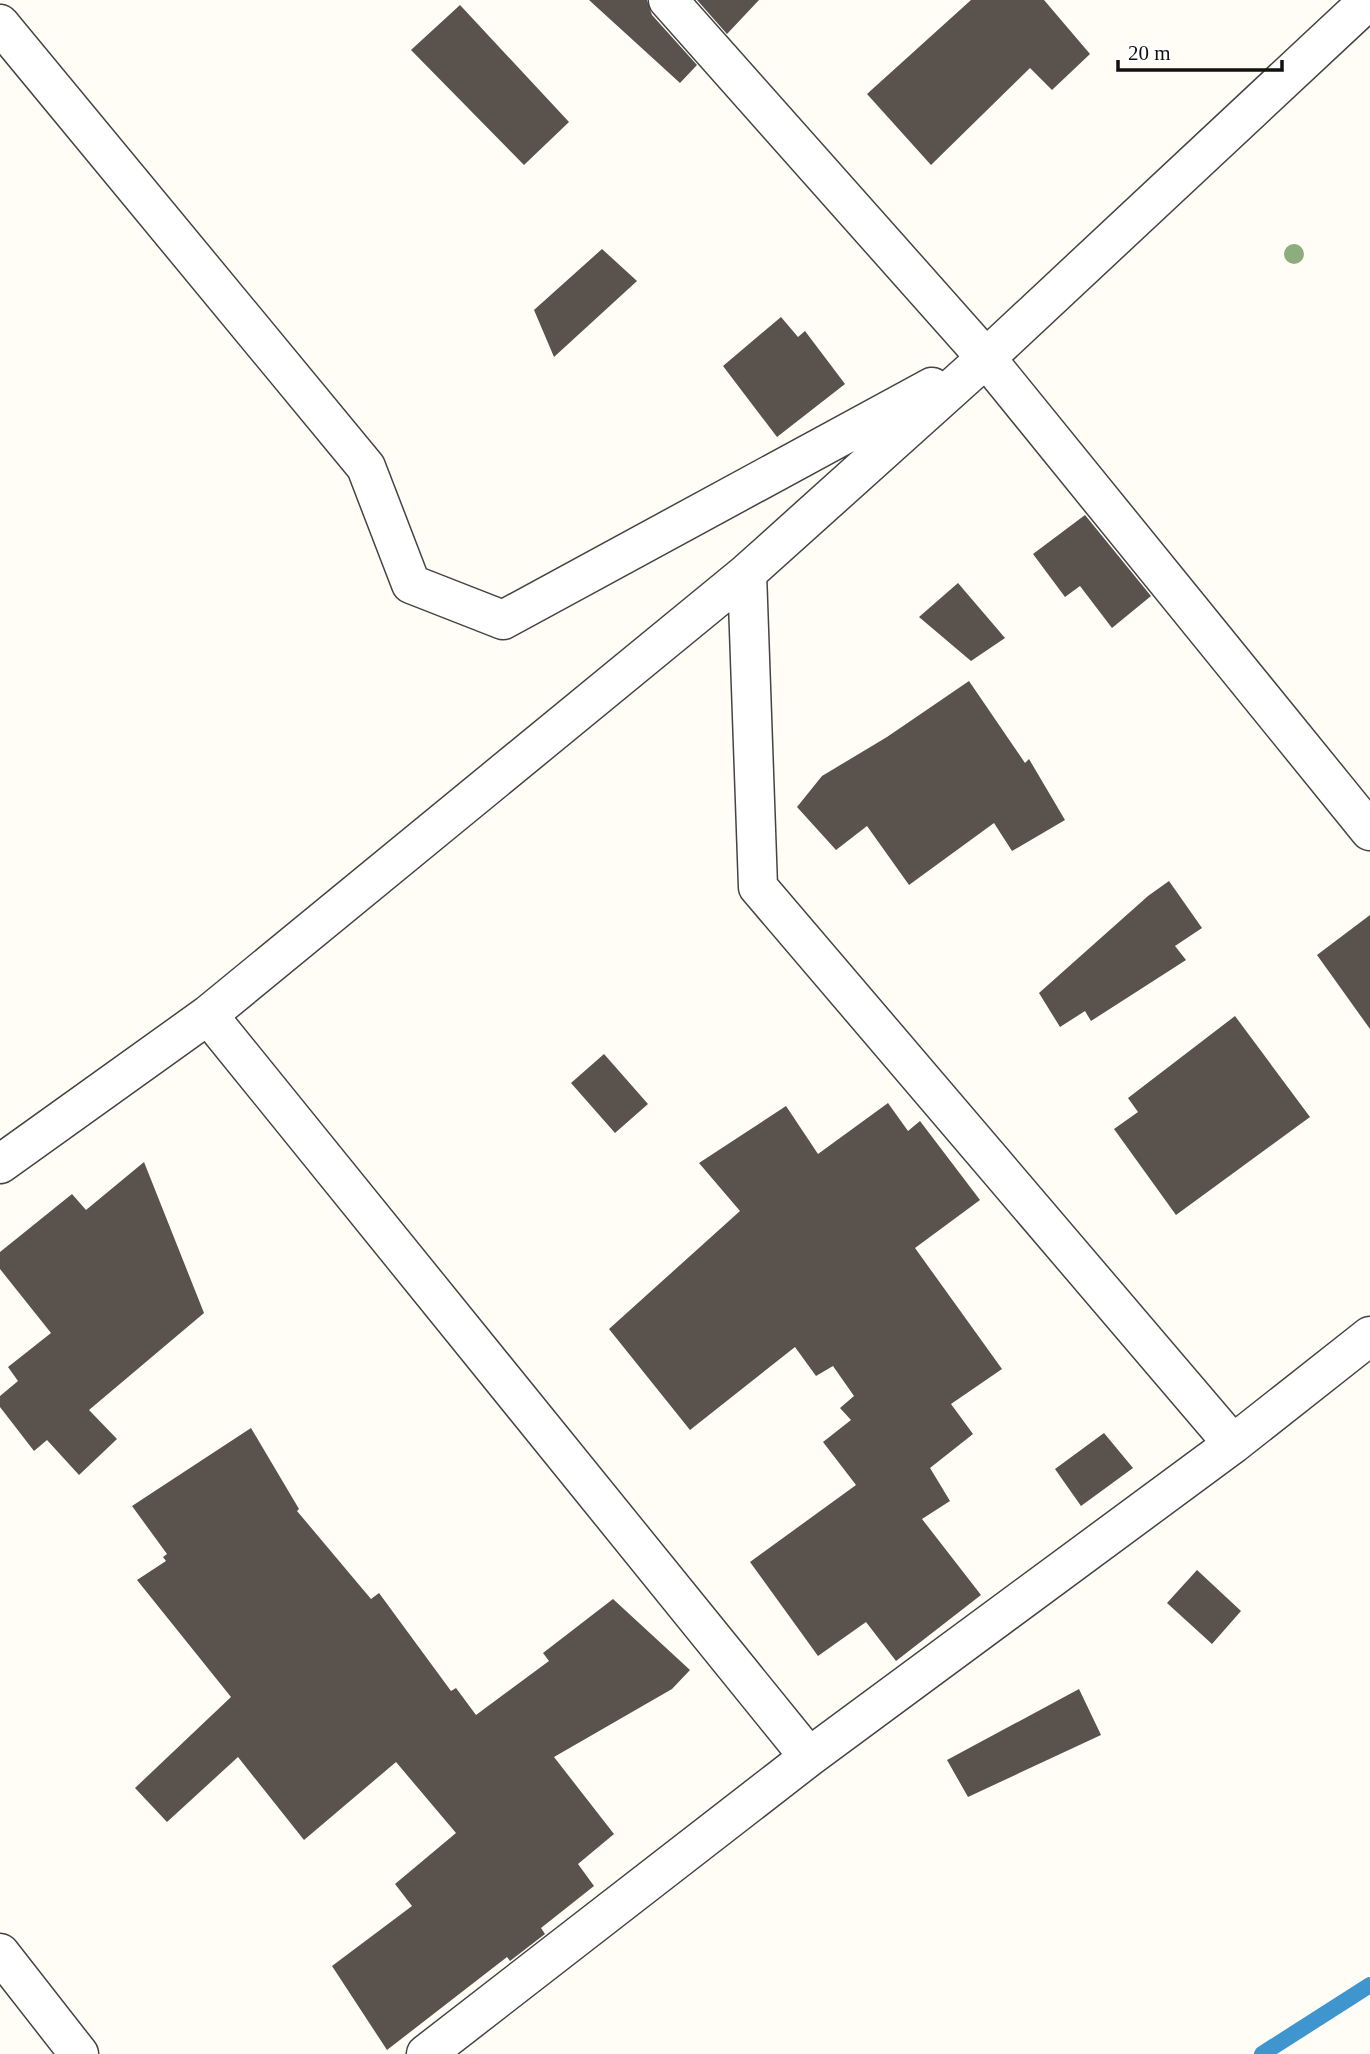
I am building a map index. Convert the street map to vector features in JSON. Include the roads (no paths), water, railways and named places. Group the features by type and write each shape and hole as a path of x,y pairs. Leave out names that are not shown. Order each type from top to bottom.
{"street":[{"path":"668,0 986,358 1370,831"},
{"path":"0,1164 208,1015 747,573 986,358 1369,0"},
{"path":"0,24 366,467 411,584 503,620 986,358"},
{"path":"747,573 758,887 1233,1444"},
{"path":"208,1015 809,1757"},
{"path":"426,2054 809,1757 1233,1444 1370,1336"},
{"path":"0,1953 79,2054"}],"waterway":[{"path":"1262,2054 1370,1985"}]}
